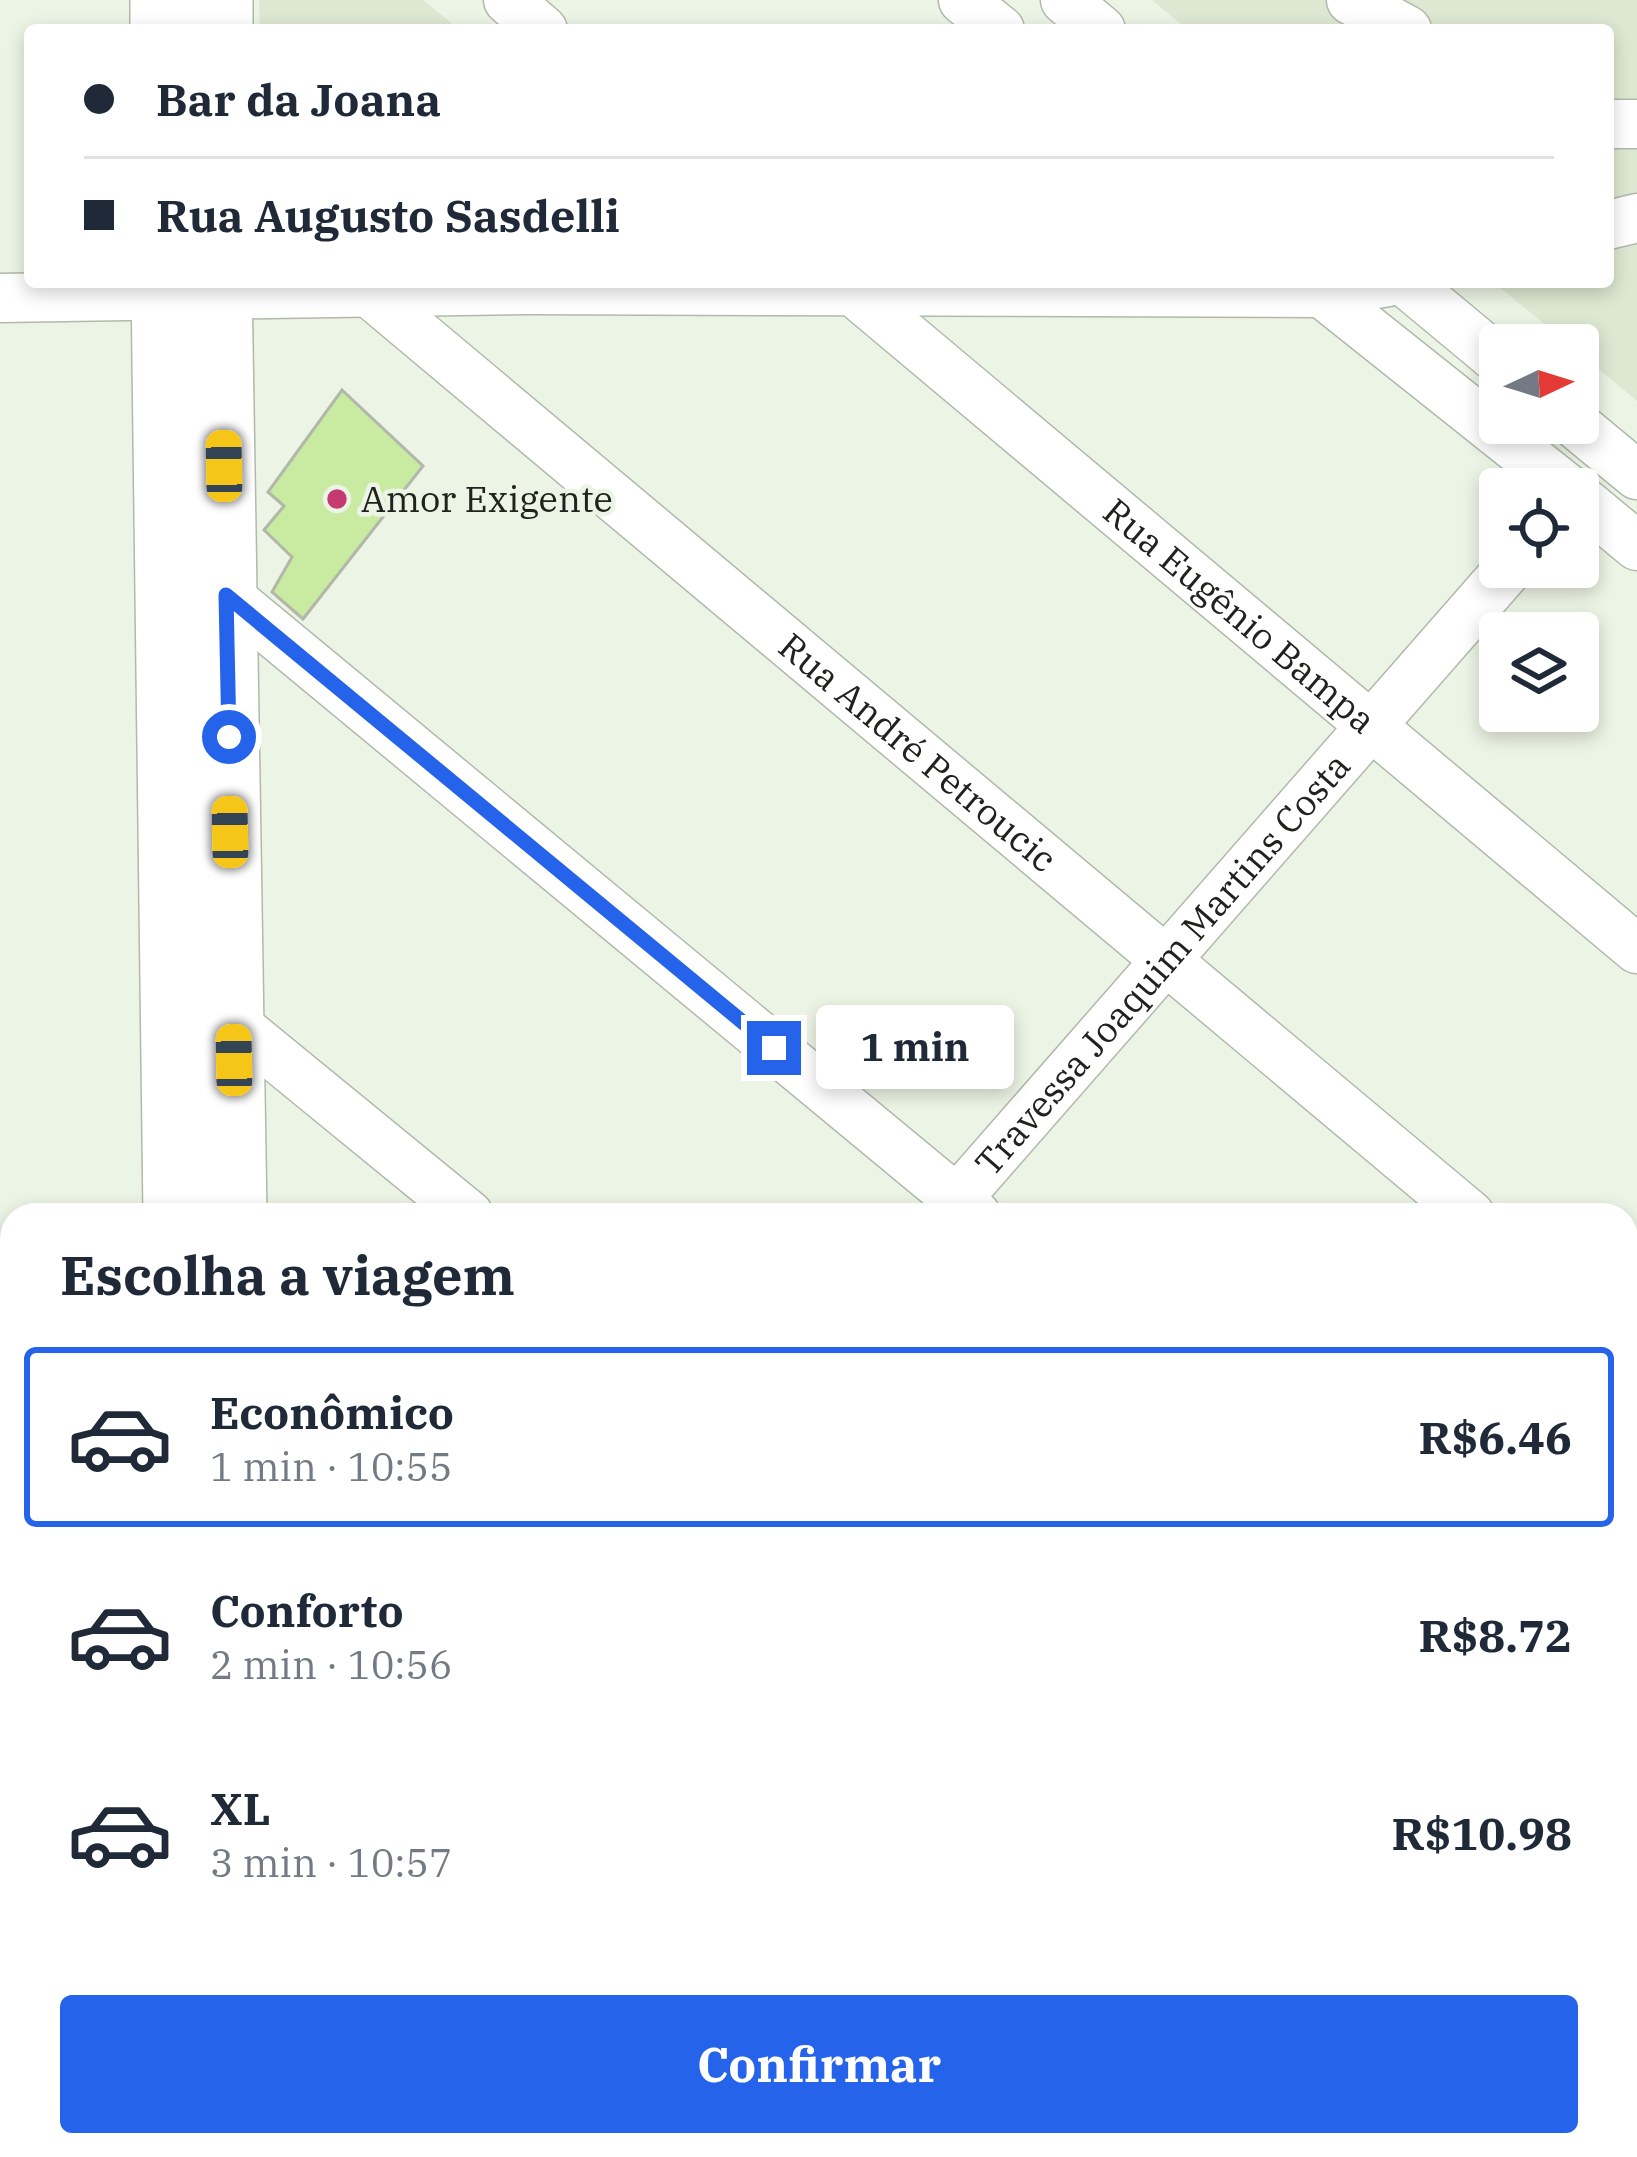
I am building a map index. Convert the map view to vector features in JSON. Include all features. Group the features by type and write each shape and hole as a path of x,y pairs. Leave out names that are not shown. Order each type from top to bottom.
{"main road":[{"path":"191,289 226,595 236,1203"},
{"path":"175,1203 191,289"}],"street":[{"path":"508,0 536,24"},
{"path":"963,0 993,24"},
{"path":"1065,0 1094,24"},
{"path":"1351,0 1395,24"},
{"path":"0,298 191,289 558,288"},
{"name":"Rua Eugênio Bampa","path":"850,288 1637,950"},
{"path":"1315,288 1542,468"},
{"path":"1412,288 1479,344"},
{"name":"Rua André Petroucic","path":"366,290 1456,1203"},
{"path":"1599,444 1637,475"},
{"path":"1599,514 1637,546"},
{"name":"Travessa Joaquim Martins Costa","path":"969,1203 1166,961 1492,588"},
{"path":"226,595 961,1203"},
{"path":"233,1022 454,1203"}],"shaded area":[{"path":"259,0 423,0 453,24 260,24"},
{"path":"1152,0 1637,0 1637,401 1599,369 1599,324 1544,324 1500,288 1614,288 1614,24 1181,24"}],"building":[{"name":"Amor Exigente","path":"342,390 423,466 303,619 272,592 292,557 264,530 284,506 268,492"}],"place":[{"name":"Amor Exigente","path":"337,499"}],"route":[{"path":"229,737 226,595 774,1048"}]}
